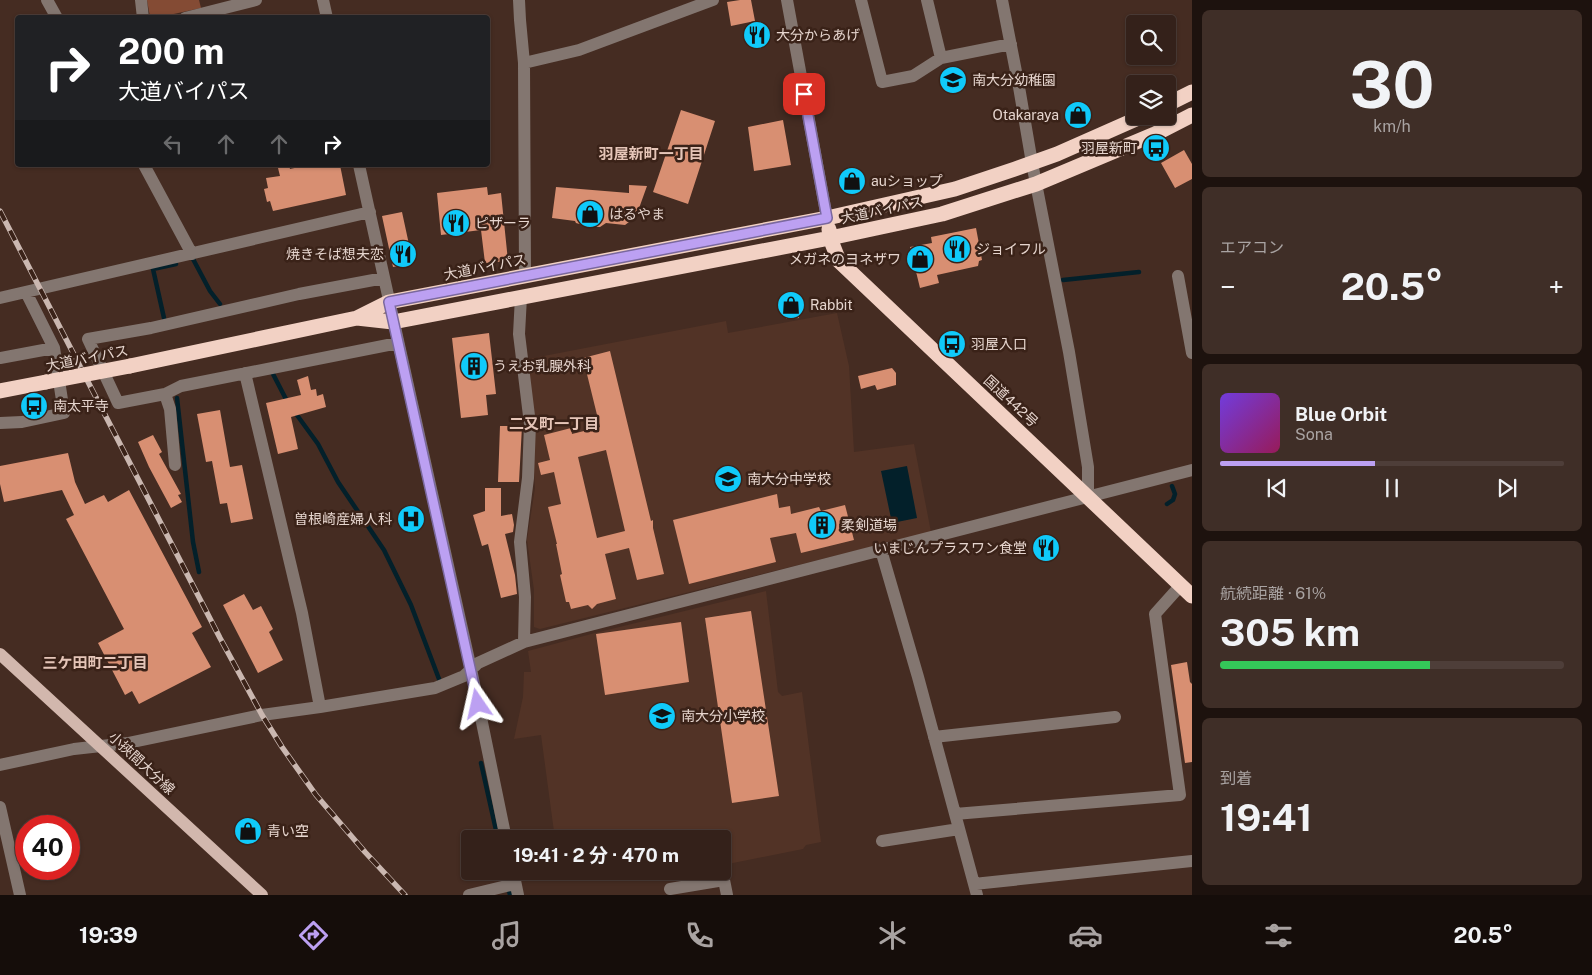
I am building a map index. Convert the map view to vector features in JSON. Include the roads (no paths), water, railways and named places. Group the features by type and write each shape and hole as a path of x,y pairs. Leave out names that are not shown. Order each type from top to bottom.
{"highway":[{"path":"1176,100 1192,92"},
{"name":"大道バイパス","path":"357,318 393,322 830,238 942,214 1036,184 1155,134 1192,115"},
{"name":"大道バイパス","path":"0,391 130,366 357,318 389,302 827,218 955,189 1032,163 1126,123"},
{"name":"国道442号","path":"827,218 830,238 839,260 1187,590"}],"main road":[{"name":"小挾間大分線","path":"0,654 262,895"}],"street":[{"path":"46,0 55,15"},
{"path":"141,0 144,15"},
{"path":"190,15 207,5 256,0"},
{"path":"323,0 326,15"},
{"path":"519,0 524,62 525,275"},
{"path":"524,62 578,50 713,0"},
{"path":"787,0 827,218"},
{"path":"861,0 882,82 913,76 941,58 1011,44"},
{"path":"927,0 941,58"},
{"path":"1002,0 1069,352 1087,460 1088,496"},
{"path":"145,167 192,254"},
{"path":"359,167 471,669 504,830"},
{"path":"0,298 370,212"},
{"path":"1178,276 1192,353"},
{"path":"384,278 299,294 151,328 88,339 118,403 165,394 181,386 398,343"},
{"path":"0,423 22,422 64,413 54,348 26,292"},
{"path":"520,297 519,334 530,424 528,478 520,542 525,597 524,642"},
{"path":"0,358 54,348"},
{"path":"245,374 300,603 320,707"},
{"path":"165,394 170,409 175,465"},
{"path":"0,765 74,749 128,743 262,715 435,688 464,676 478,663 524,642 1192,470"},
{"path":"881,550 918,677 975,890 1192,861"},
{"path":"955,814 1180,795 1155,614 1187,590"},
{"path":"934,737 1115,717"},
{"path":"0,807 20,895"},
{"path":"882,841 959,829"},
{"path":"670,889 724,880 727,895"},
{"path":"469,895 515,883"}],"water":[{"path":"907,466 917,518 892,523 881,471"}],"waterway":[{"path":"193,259 210,291 220,304"},
{"path":"164,318 153,269 176,264"},
{"path":"1063,280 1139,272"},
{"path":"273,374 288,403"},
{"path":"177,398 193,542 199,572"},
{"path":"294,411 318,444 338,482 384,550 411,605 439,679"},
{"path":"1167,504 1173,500 1175,494 1172,486"},
{"path":"481,763 496,830"},
{"path":"507,880 510,895"}],"railway":[{"path":"0,211 220,638 262,715 316,795 405,895"}],"place":[{"name":"大分からあげ","path":"757,35"},
{"name":"南大分幼稚園","path":"953,80"},
{"name":"Otakaraya","path":"1078,115"},
{"name":"羽屋新町","path":"1156,148"},
{"name":"auショップ","path":"852,181"},
{"name":"はるやま","path":"590,214"},
{"name":"ピザーラ","path":"456,223"},
{"name":"ジョイフル","path":"957,249"},
{"name":"焼きそば想夫恋","path":"403,254"},
{"name":"メガネのヨネザワ","path":"920,259"},
{"name":"Rabbit","path":"791,305"},
{"name":"羽屋入口","path":"952,344"},
{"name":"うえお乳腺外科","path":"474,366"},
{"name":"南太平寺","path":"34,406"},
{"name":"南大分中学校","path":"728,479"},
{"name":"曽根崎産婦人科","path":"411,519"},
{"name":"柔剣道場","path":"822,525"},
{"name":"いまじんプラスワン食堂","path":"1046,548"},
{"name":"南大分小学校","path":"662,716"},
{"name":"青い空","path":"248,831"}],"district":[{"name":"羽屋新町一丁目","path":"651,154"},
{"name":"二又町一丁目","path":"554,424"},
{"name":"三ケ田町二丁目","path":"95,663"}]}
